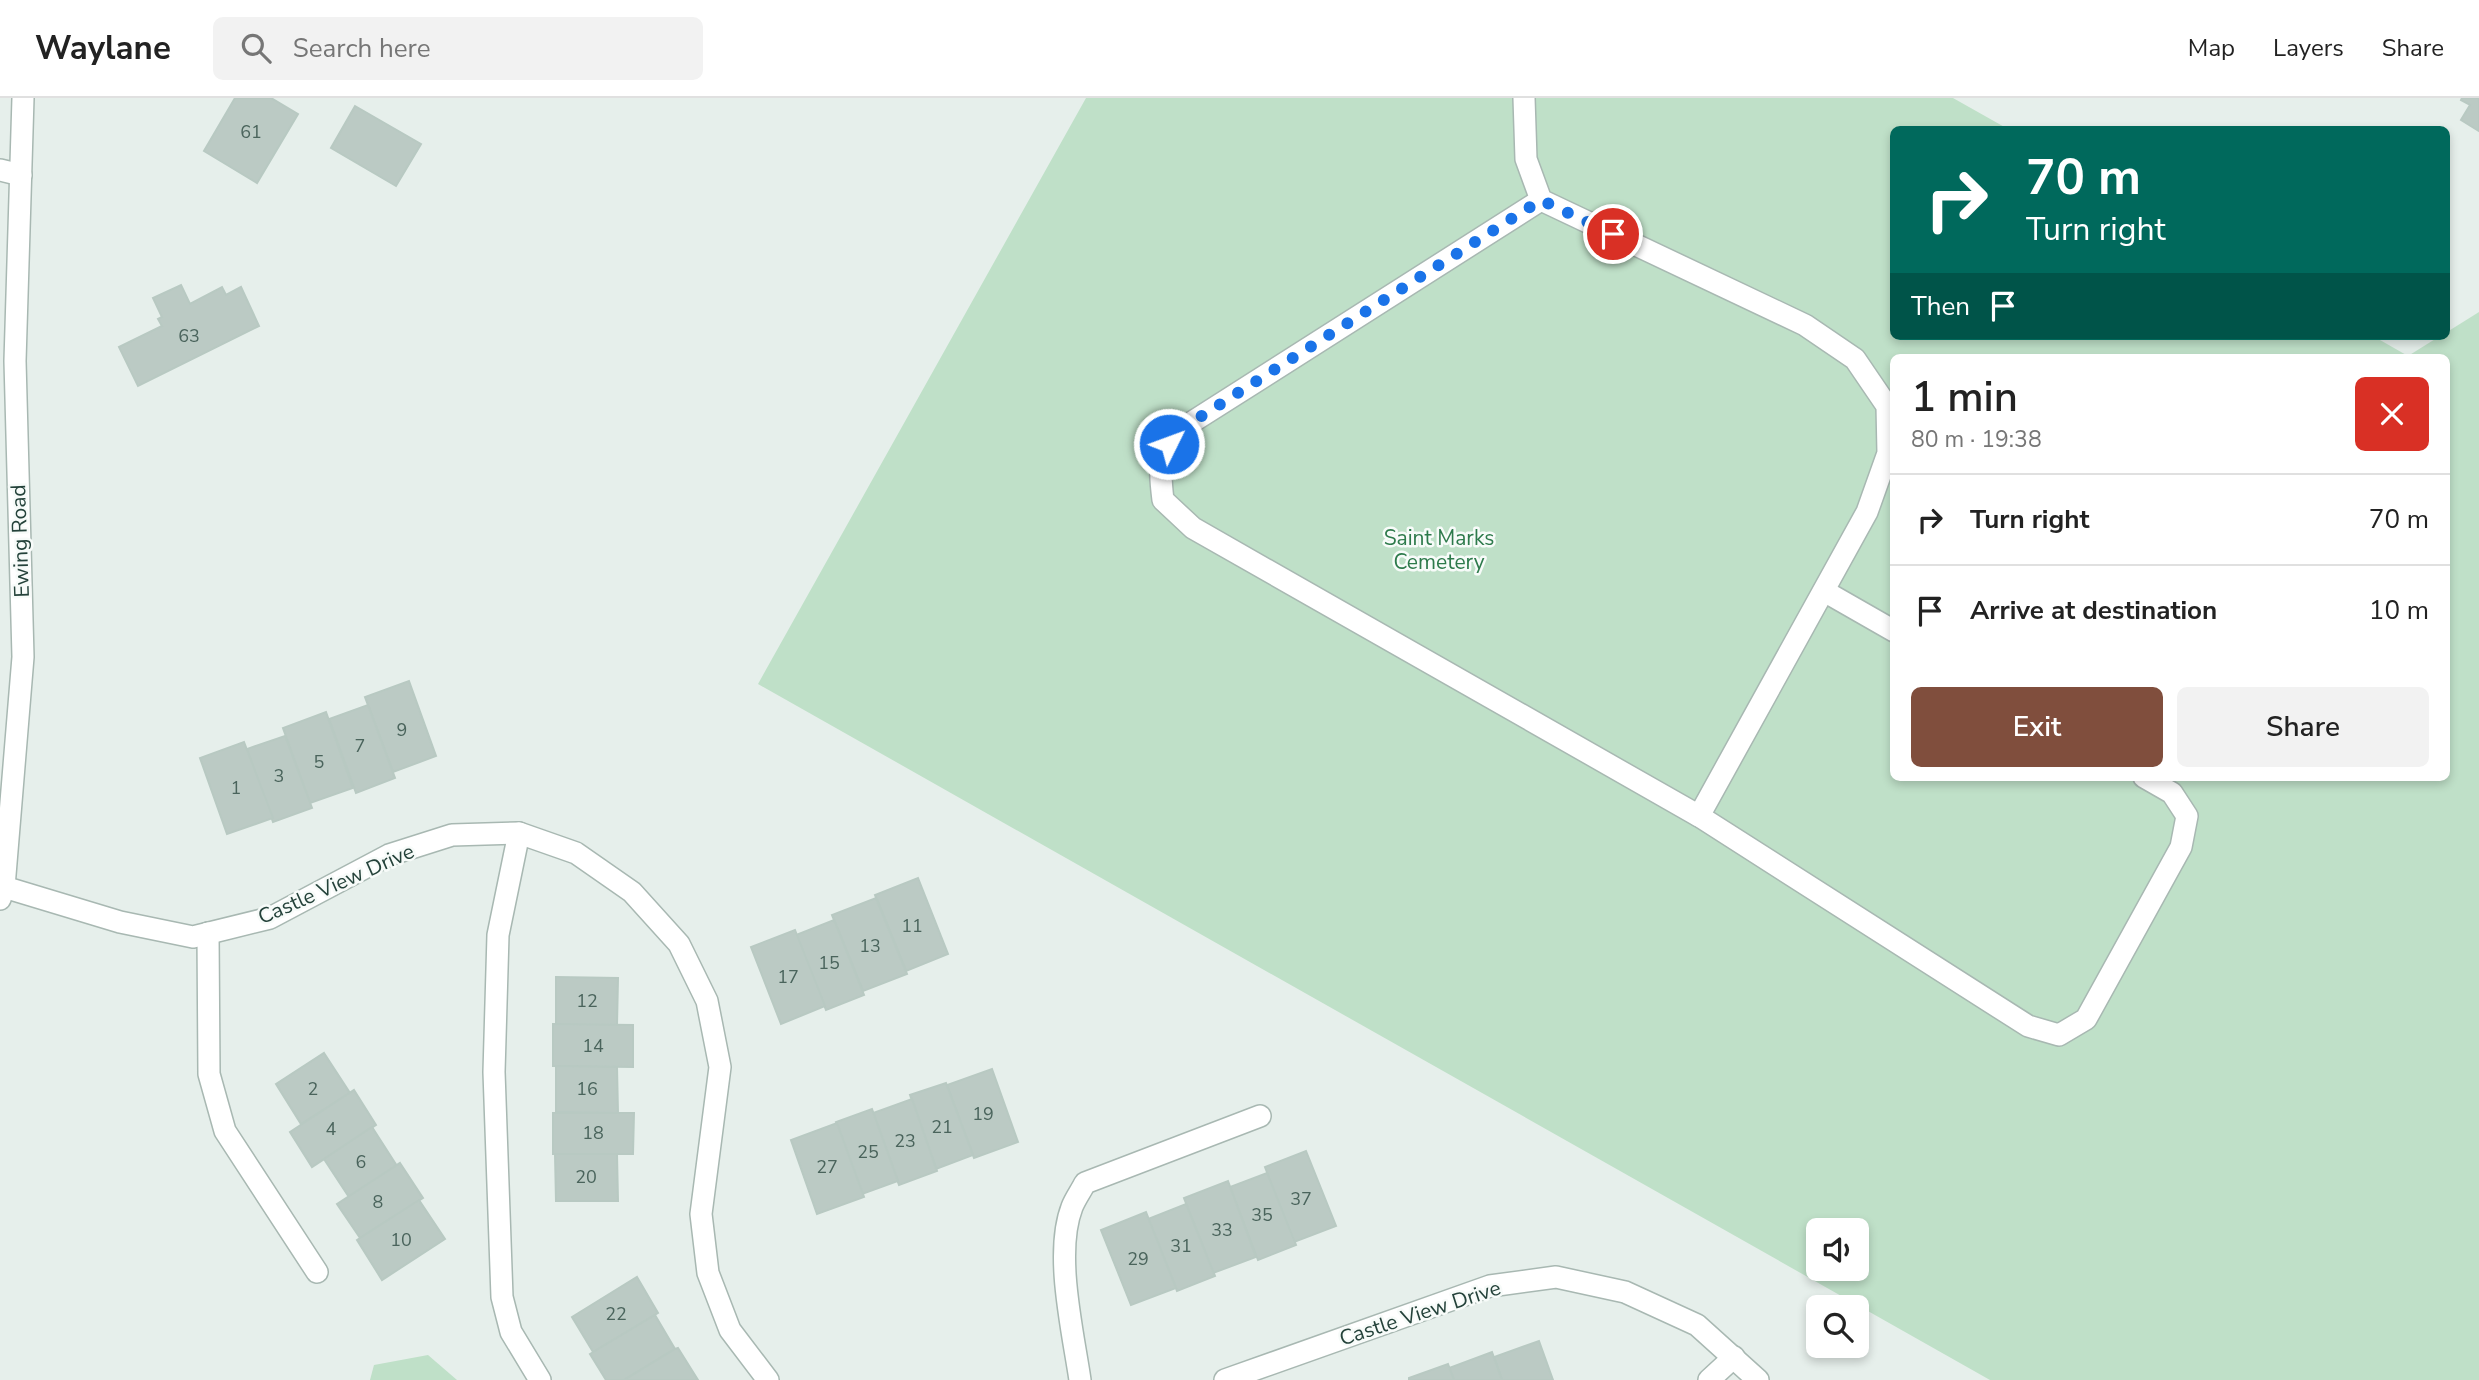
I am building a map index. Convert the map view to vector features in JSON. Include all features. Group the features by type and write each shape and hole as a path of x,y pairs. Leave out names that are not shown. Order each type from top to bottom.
{"street":[{"name":"Ewing Road","path":"2,893 23,657 10,172 23,98"},
{"path":"1524,98 1526,159 1541,200 1805,325 1855,359 1887,406 1888,453 1867,512 1699,816"},
{"path":"1541,200 1189,424 1169,444 1159,471 1163,500 1193,528 1699,816 2028,1026 2059,1035 2085,1019 2181,847 2187,816 2172,793 2151,781"},
{"path":"1824,591 1890,629"},
{"path":"519,833 498,935 494,1072 502,1297 511,1332 540,1380"},
{"name":"Castle View Drive","path":"2,893 193,937 270,918 389,855 452,835 519,833 576,853 632,892 679,944 706,1001 720,1068 701,1214 708,1273 730,1330 768,1380"},
{"path":"208,933 209,1074 225,1131 317,1272"},
{"path":"1080,1380 1066,1286 1065,1239 1072,1208 1085,1183 1260,1116"},
{"name":"Castle View Drive","path":"1225,1380 1490,1286 1556,1277 1625,1292 1698,1325 1758,1380"},
{"path":"1709,1380 1734,1357"}],"green space":[{"name":"Saint Marks Cemetery","path":"1086,98 1953,98 2003,126 1890,126 1890,340 2380,340 2404,354 1890,354 1890,781 2450,781 2450,354 2411,354 2434,340 2450,340 2450,330 2479,312 2479,1380 1990,1380 1869,1312 1869,1295 1840,1295 1815,1281 1869,1281 1869,1218 1806,1218 1806,1276 758,684"},
{"path":"428,1355 457,1380 370,1380 374,1365"}],"building":[{"path":"235,98 271,98 298,114 257,183 204,151"},
{"path":"2479,98 2479,131 2461,120 2470,105 2461,100"},
{"path":"355,106 421,144 396,186 331,148"},
{"path":"181,285 190,304 222,287 226,295 241,287 259,326 138,386 119,347 162,326 158,319 162,317 153,298"},
{"path":"409,681 436,756 393,772 365,697"},
{"path":"368,705 395,778 356,793 329,719"},
{"path":"326,712 353,788 310,803 283,728"},
{"path":"285,736 312,808 273,822 247,749"},
{"path":"244,742 273,818 227,834 200,758"},
{"path":"918,878 948,954 906,971 875,895"},
{"path":"876,898 907,974 863,991 832,915"},
{"path":"834,920 864,995 826,1010 796,935"},
{"path":"795,930 825,1006 781,1024 751,947"},
{"path":"556,977 618,978 617,1025 556,1025"},
{"path":"553,1024 633,1025 633,1067 553,1066"},
{"path":"324,1053 350,1093 301,1124 276,1084"},
{"path":"556,1066 617,1067 618,1113 556,1112"},
{"path":"992,1069 1018,1142 974,1158 947,1085"},
{"path":"946,1083 973,1155 936,1169 910,1095"},
{"path":"354,1090 376,1125 312,1167 290,1132"},
{"path":"912,1099 937,1171 899,1185 873,1113"},
{"path":"872,1109 898,1181 862,1194 836,1122"},
{"path":"553,1113 634,1113 633,1154 553,1154"},
{"path":"837,1123 864,1197 817,1214 791,1140"},
{"path":"372,1127 397,1166 349,1197 324,1159"},
{"path":"1306,1151 1336,1226 1294,1242 1265,1167"},
{"path":"555,1154 617,1154 618,1201 556,1201"},
{"path":"400,1163 423,1198 360,1238 337,1204"},
{"path":"1267,1173 1296,1245 1258,1260 1230,1187"},
{"path":"1228,1181 1256,1257 1213,1273 1184,1198"},
{"path":"419,1200 445,1239 382,1280 357,1240"},
{"path":"1186,1204 1215,1276 1177,1291 1148,1219"},
{"path":"1146,1212 1176,1288 1131,1305 1101,1230"},
{"path":"637,1277 658,1313 593,1352 572,1317"},
{"path":"655,1315 675,1349 624,1380 606,1380 590,1354"},
{"path":"1539,1341 1553,1380 1502,1380 1494,1357"},
{"path":"678,1348 698,1380 624,1380 675,1349"},
{"path":"1492,1352 1502,1380 1454,1380 1449,1368"},
{"path":"1448,1364 1454,1380 1409,1380 1409,1378"}],"route":[{"path":"1169,444 1189,424 1541,200 1613,234"}]}
